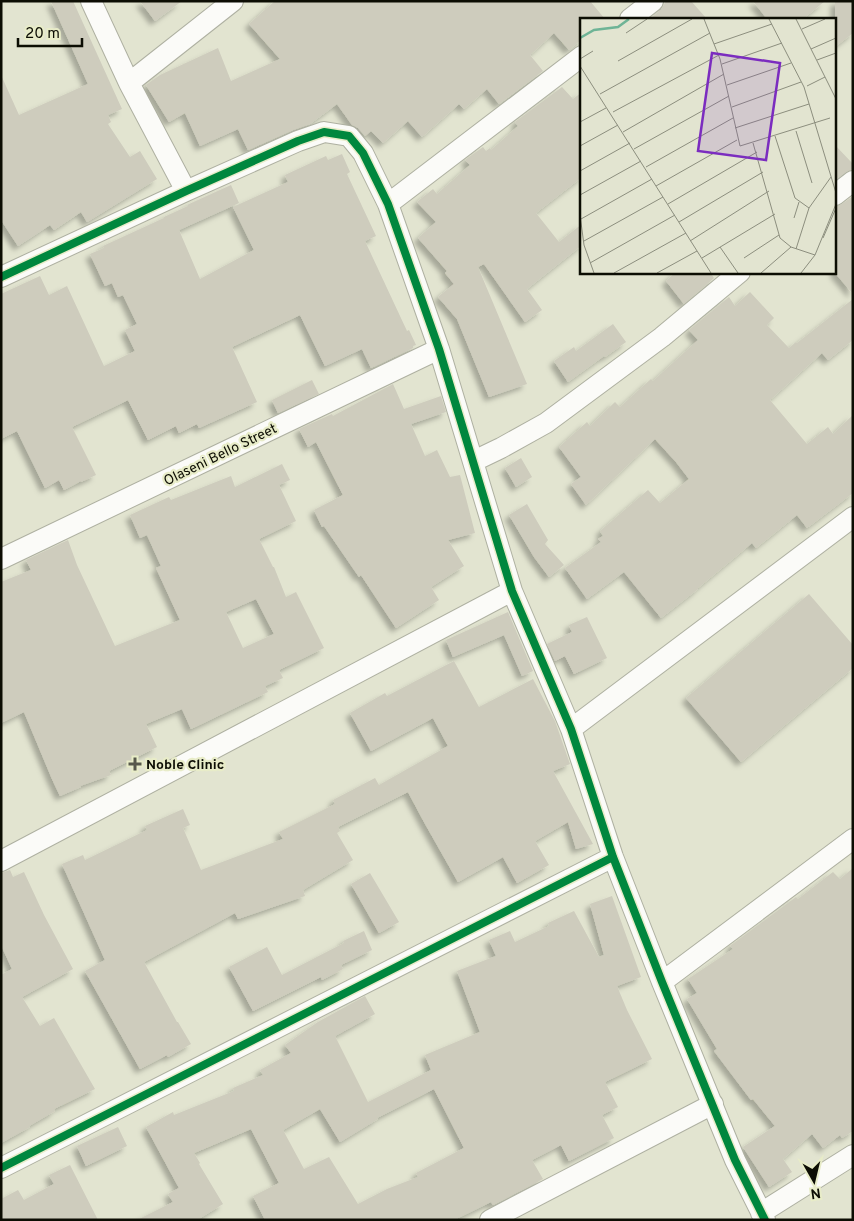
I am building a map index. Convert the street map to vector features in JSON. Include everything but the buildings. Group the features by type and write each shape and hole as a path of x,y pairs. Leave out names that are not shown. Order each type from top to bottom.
{"street":[{"path":"91,1 128,83 186,191"},
{"path":"128,83 234,1"},
{"path":"631,18 653,1"},
{"path":"388,204 580,58"},
{"path":"1,277 298,141 324,132 349,136 363,153 388,204 440,349 512,591 571,729 613,857 734,1160 763,1216 853,1155"},
{"path":"836,194 853,181"},
{"path":"474,461 546,423 662,337 738,274"},
{"name":"Olaseni Bello Street","path":"1,559 440,349"},
{"path":"571,729 853,517"},
{"path":"1,861 512,591"},
{"path":"662,982 853,839"},
{"path":"1,1168 613,857"},
{"path":"490,1220 712,1104"}],"cycle path":[{"path":"1,277 186,191 298,141 324,132 349,136 363,153 388,204 439,349 512,591 571,729 613,857 662,982 735,1160 765,1220"},
{"path":"1,1168 613,857"}],"place":[{"name":"Noble Clinic","path":"135,764"}]}
